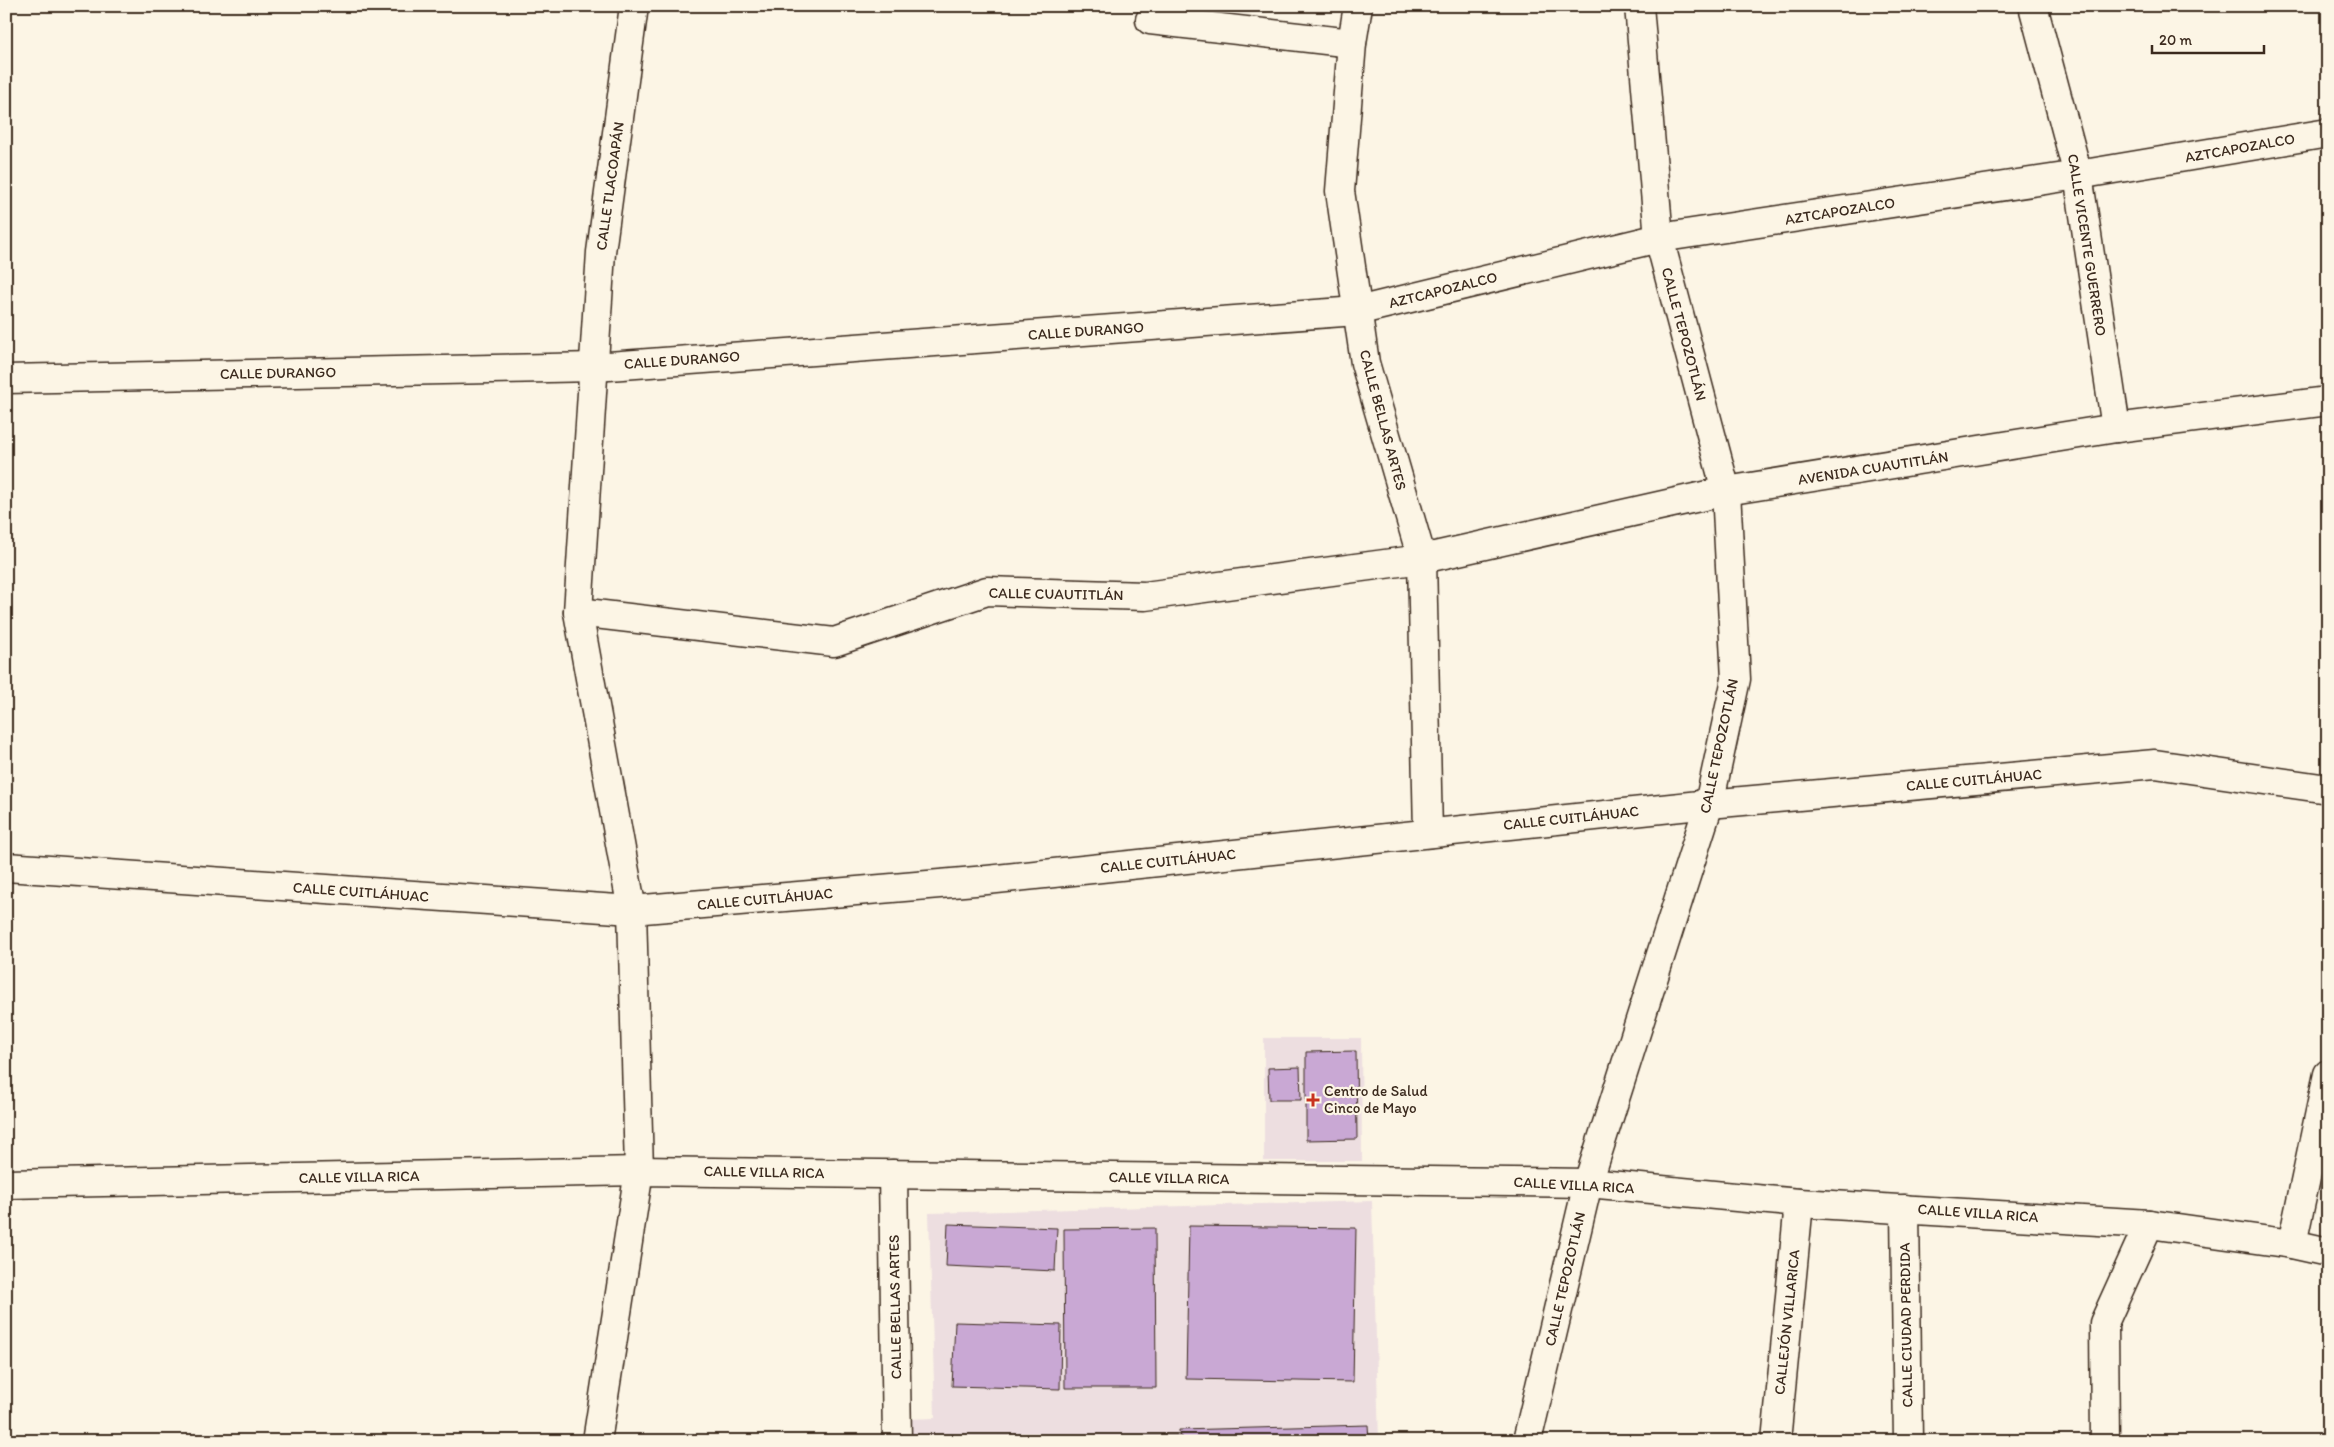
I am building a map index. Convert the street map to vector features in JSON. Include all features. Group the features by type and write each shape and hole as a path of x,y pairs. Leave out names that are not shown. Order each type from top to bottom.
{"street":[{"name":"CALLE TLACOAPÁN","path":"597,1441 639,1171 632,910 578,612 595,367 600,252 634,6"},
{"name":"CALLE BELLAS ARTES","path":"1358,6 1352,43 1340,192 1365,364 1422,559 1428,833"},
{"name":"CALLE TEPOZOTLÁN","path":"1527,1441 1588,1183 1709,804 1736,679 1726,491 1659,238 1638,6"},
{"name":"CALLE VICENTE GUERRERO","path":"2034,6 2078,175 2116,428"},
{"path":"1150,20 1352,43"},
{"name":"AZTCAPOZALCO","path":"1357,311 1659,238 2078,175 2328,133"},
{"name":"CALLE DURANGO","path":"6,379 595,367 1357,311"},
{"name":"AVENIDA CUAUTITLÁN","path":"1422,559 1726,491 2116,428 2328,401"},
{"name":"CALLE CUAUTITLÁN","path":"578,612 834,642 986,591 1145,596 1422,559"},
{"name":"CALLE CUITLÁHUAC","path":"6,868 632,910 987,880 1709,804 2155,764 2328,789"},
{"path":"2292,1244 2328,1074"},
{"name":"CALLE VILLA RICA","path":"6,1184 639,1171 1588,1183 1799,1203 2149,1224 2292,1244 2328,1252"},
{"name":"CALLE BELLAS ARTES","path":"893,1174 897,1441"},
{"name":"CALLEJÓN VILLARICA","path":"1776,1441 1799,1203"},
{"name":"CALLE CIUDAD PERDIDA","path":"1905,1209 1908,1441"},
{"path":"2105,1441 2104,1323 2149,1224"}],"shaded area":[{"name":"Centro de Salud Cinco de Mayo","path":"1264,1038 1361,1038 1362,1161 1264,1161"},
{"path":"1372,1201 1379,1441 910,1441 909,1419 935,1418 929,1213"}],"building":[{"path":"1356,1051 1357,1139 1306,1140 1306,1052"},
{"path":"1300,1067 1301,1100 1269,1100 1268,1068"},
{"path":"948,1224 1057,1228 1055,1271 946,1266"},
{"path":"1189,1226 1356,1228 1353,1382 1186,1379"},
{"path":"1155,1228 1156,1388 1065,1388 1064,1229"},
{"path":"955,1322 1061,1325 1060,1389 952,1386"},
{"path":"1368,1425 1369,1441 1180,1441 1179,1430"},
{"path":"1075,1436 1075,1441 920,1441 920,1437"},
{"path":"1145,1436 1181,1436 1181,1441 1145,1441"}],"place":[{"name":"Centro de Salud Cinco de Mayo","path":"1313,1100"}]}
